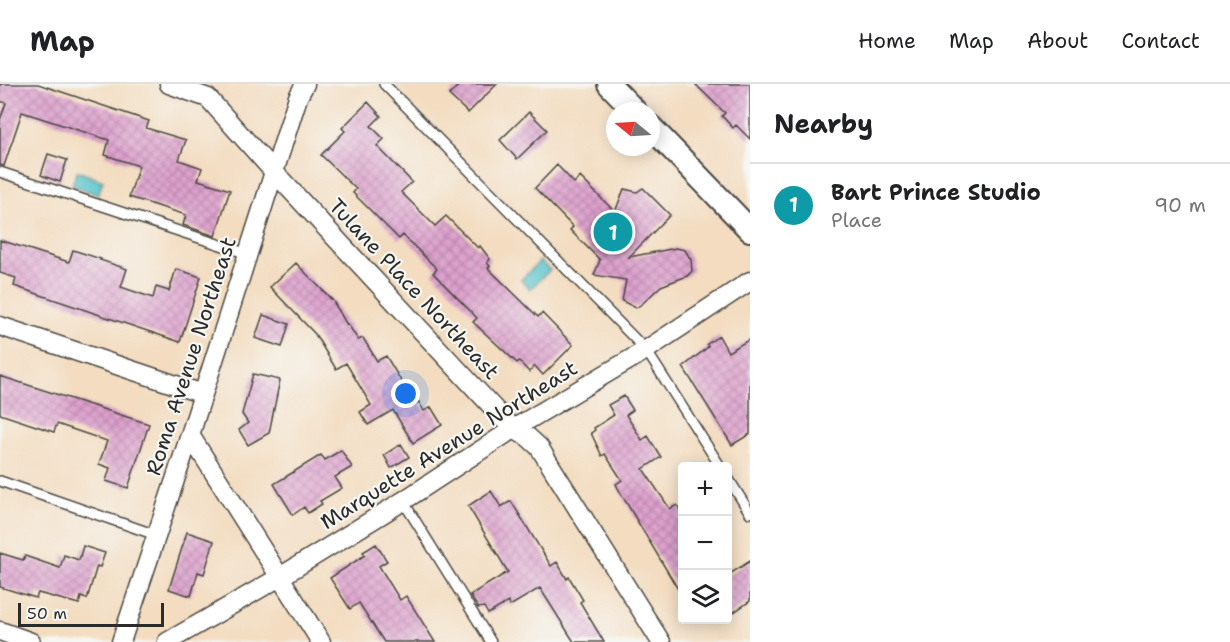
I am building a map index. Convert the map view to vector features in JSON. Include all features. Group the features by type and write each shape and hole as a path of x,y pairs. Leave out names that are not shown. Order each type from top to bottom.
{"street":[{"name":"Tulane Place Northeast","path":"169,84 208,98 513,429 528,436 539,447 661,642"},
{"name":"Roma Avenue Northeast","path":"121,642 298,97 305,84"},
{"path":"609,84 626,102"},
{"path":"660,137 750,230"},
{"name":"Marquette Avenue Northeast","path":"167,642 280,577 404,501 513,429 646,350 750,281"},
{"path":"0,326 203,394"},
{"path":"190,435 321,642"},
{"path":"0,631 31,642"}],"lane":[{"path":"384,84 646,350 717,462"},
{"path":"0,172 248,254"},
{"path":"0,481 156,535"},
{"path":"732,484 750,513"},
{"path":"404,501 491,642"}],"water":[{"path":"77,171 103,181 98,195 72,185"},
{"path":"540,261 550,270 530,289 521,280"}],"building":[{"path":"0,84 38,84 149,121 146,128 186,140 179,160 202,168 198,180 230,190 215,236 183,225 186,215 129,197 139,166 105,155 109,140 22,112 4,166 0,165 0,120 6,103 0,101"},
{"path":"460,84 497,84 468,113 449,95"},
{"path":"695,84 750,84 750,139 736,125 733,128 722,116 725,113"},
{"path":"368,102 381,116 371,126 384,139 377,146 412,182 401,192 435,226 446,216 478,248 480,246 490,259 487,263 490,266 488,268 538,317 542,313 573,345 543,375 535,366 529,372 519,361 517,363 473,322 477,318 433,273 437,269 403,235 399,239 353,193 356,189 321,155 345,131 342,128"},
{"path":"529,112 547,130 517,159 500,140"},
{"path":"48,154 67,160 60,182 41,175"},
{"path":"557,165 574,183 580,177 615,212 624,189 637,192 643,188 670,215 629,257 676,248 685,250 691,260 692,271 687,276 661,286 636,308 622,301 626,280 594,275 600,260 570,230 573,227 535,188"},
{"path":"0,240 69,262 73,250 101,259 127,269 121,287 153,298 156,287 169,291 176,269 201,277 180,342 14,286 16,278 0,273"},
{"path":"296,263 333,301 358,340 363,338 377,361 386,356 415,404 419,402 424,411 431,407 442,425 413,443 393,410 368,425 360,412 371,405 346,363 336,369 315,334 270,287"},
{"path":"263,315 289,324 282,347 255,338"},
{"path":"719,336 728,352 750,339 750,434 732,445 683,367"},
{"path":"253,374 280,380 269,433 248,445 239,430 248,423 242,414"},
{"path":"0,376 149,424 128,488 106,481 110,468 99,464 107,441 57,424 54,432 0,414"},
{"path":"624,396 633,410 626,415 642,440 648,436 661,457 643,469 670,509 677,505 678,507 678,589 620,492 616,484 622,480 605,454 602,456 591,433 595,430 594,428 614,415 608,405"},
{"path":"401,444 409,457 391,468 384,455"},
{"path":"341,450 352,467 335,477 342,488 320,501 322,504 308,513 304,507 293,515 274,484 321,455 325,460"},
{"path":"491,491 501,507 511,501 551,566 557,562 567,579 569,577 583,600 580,602 604,642 574,642 540,588 510,606 508,602 488,614 484,607 478,608 470,595 508,572 468,506"},
{"path":"187,532 214,541 204,574 198,572 191,596 169,589"},
{"path":"376,544 387,561 379,566 400,600 406,596 435,642 384,642 359,603 350,609 330,578 365,555 363,552"},
{"path":"83,546 105,553 100,567 97,566 87,599 81,597 79,604 38,593 36,598 0,587 0,553 23,560 25,556 60,568 64,555 79,560"},
{"path":"750,561 750,601 732,613 732,572"}],"place":[{"name":"Bart Prince Studio","path":"613,232"}]}
